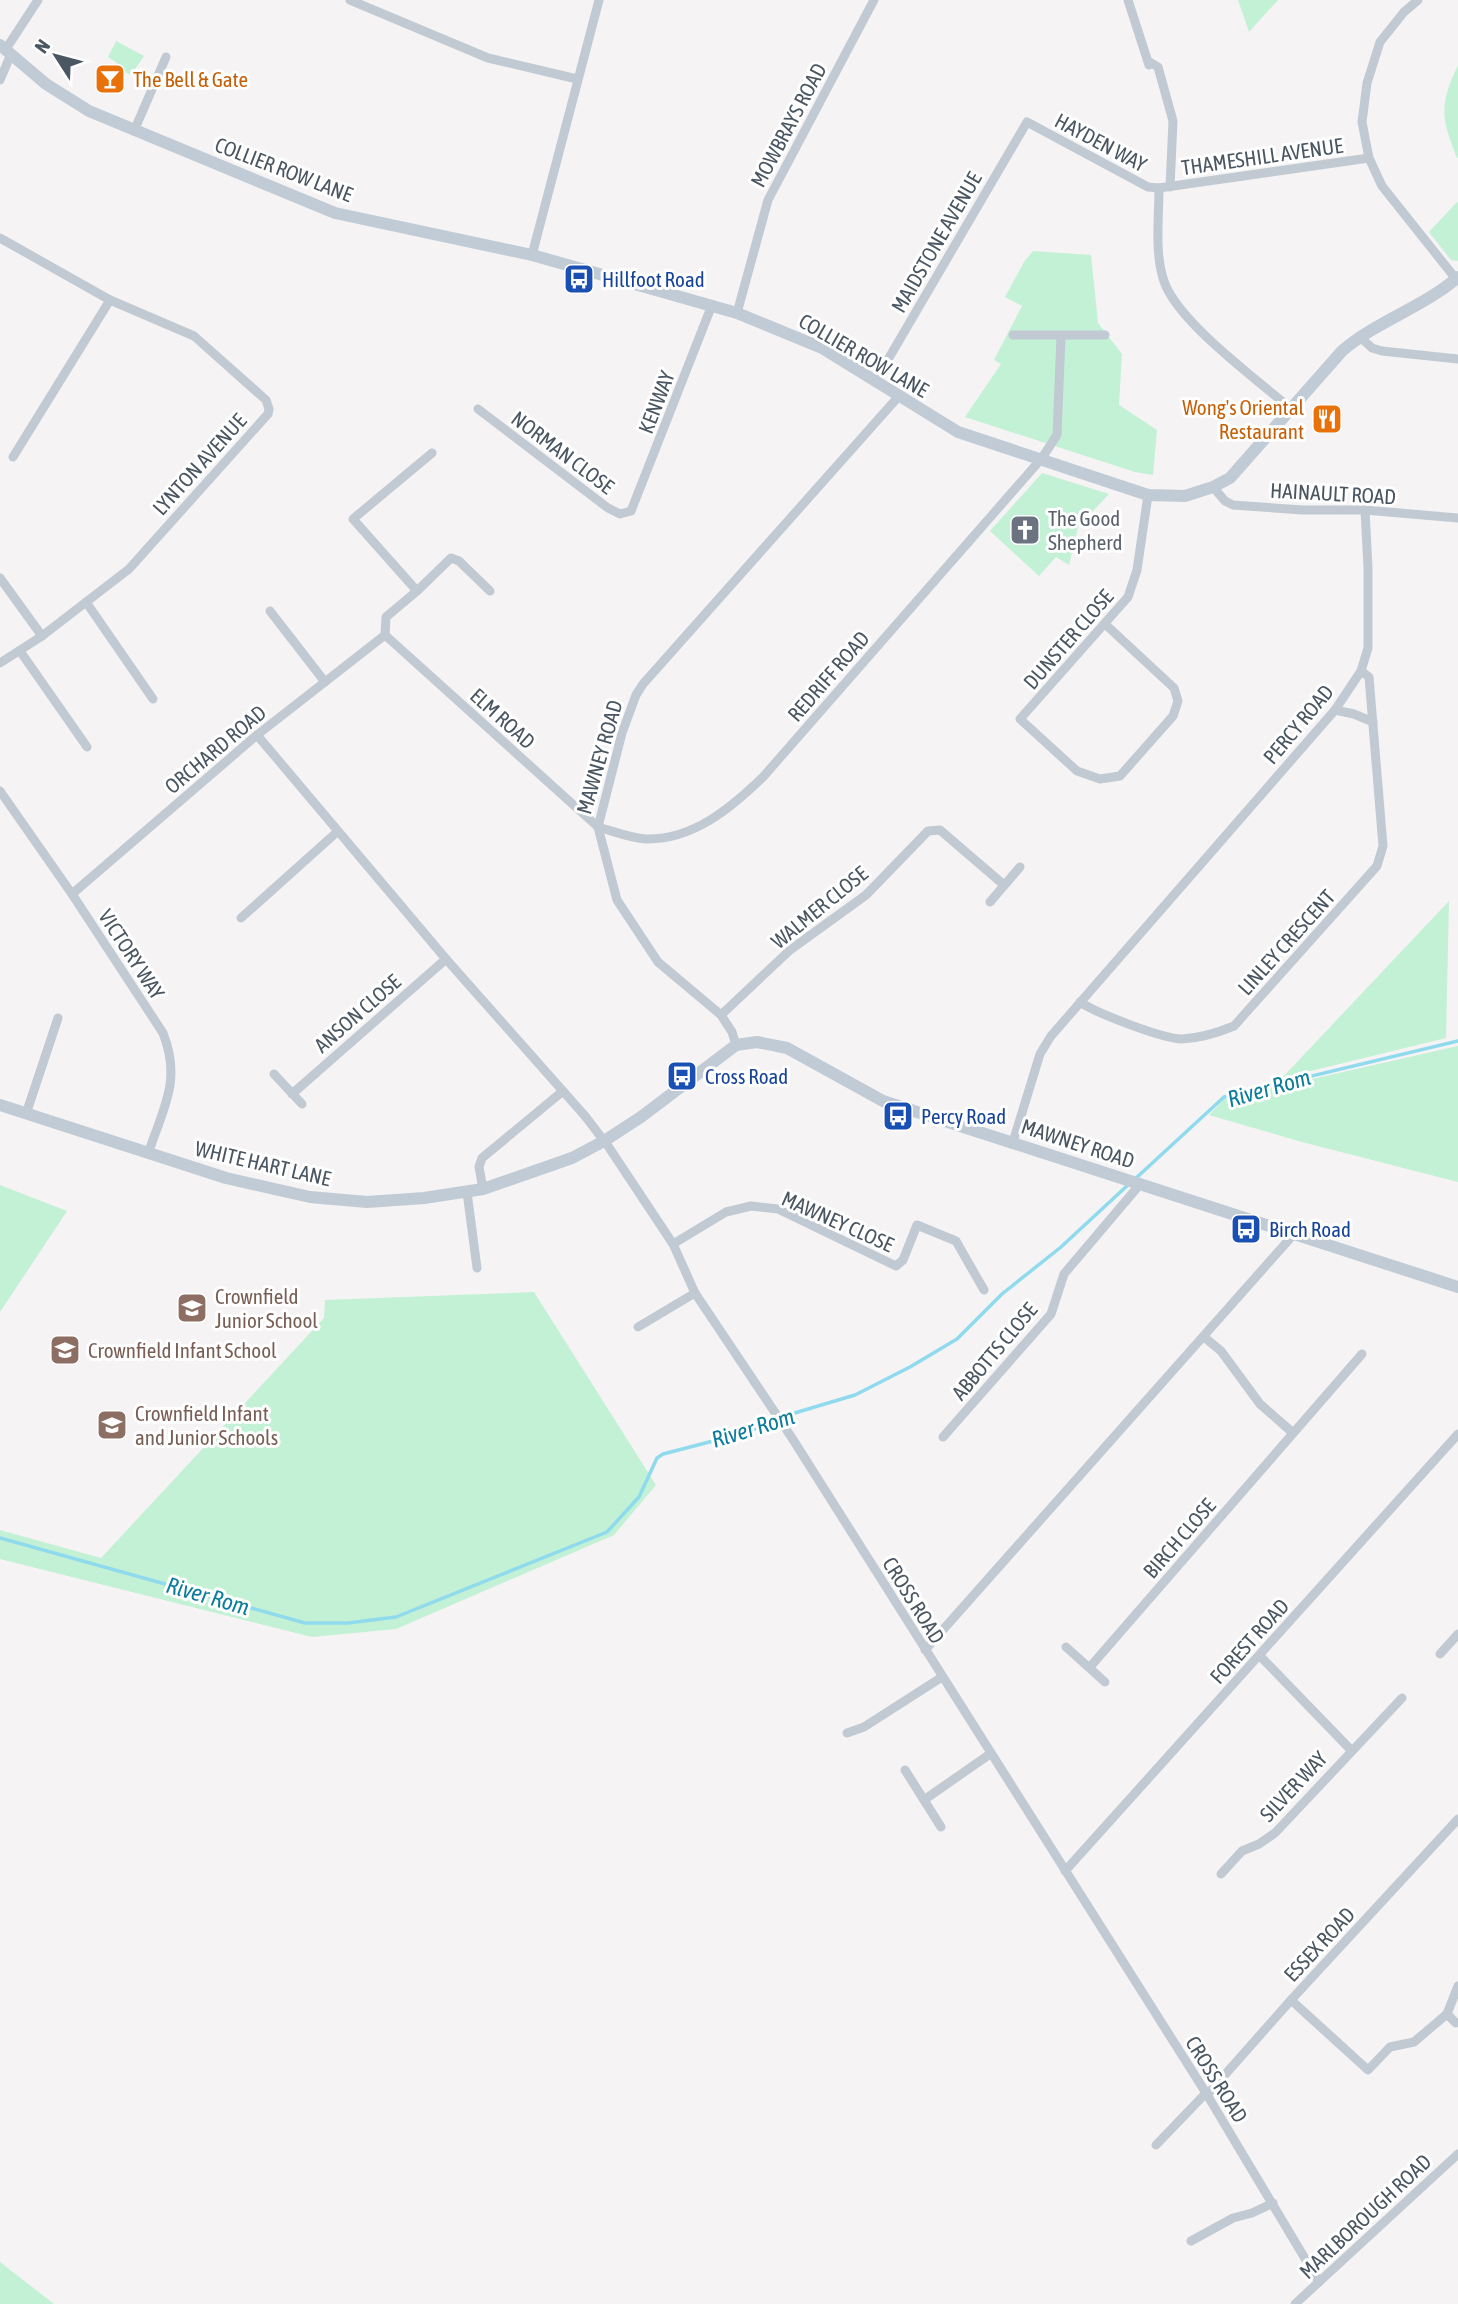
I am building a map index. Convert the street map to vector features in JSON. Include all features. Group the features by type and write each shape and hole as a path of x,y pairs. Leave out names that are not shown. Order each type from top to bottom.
{"main road":[{"name":"COLLIER ROW LANE","path":"6,49 46,84 89,111 335,213 532,255 737,313 822,348 958,432 1148,495 1185,496 1230,478 1290,408 1359,336 1457,278"},
{"name":"MAWNEY ROAD","path":"736,1045 757,1042 786,1048 883,1101 1458,1287"},
{"name":"WHITE HART LANE","path":"0,1105 226,1178 314,1198 366,1202 424,1198 482,1189 572,1158 604,1142 641,1117 736,1045"}],"street":[{"path":"0,80 6,49 38,0"},
{"path":"350,0 488,58 577,79"},
{"path":"532,255 599,0"},
{"name":"MOWBRAYS ROAD","path":"737,313 768,200 874,0"},
{"path":"1128,0 1149,65 1158,67 1173,121 1164,187 1160,254 1165,283 1180,310 1290,408"},
{"path":"1418,0 1404,12 1380,41 1367,83 1362,122 1369,158 1382,186 1457,278"},
{"path":"134,131 166,57"},
{"name":"HAYDEN WAY","path":"1027,122 1148,187 1164,187"},
{"name":"MAIDSTONE AVENUE","path":"876,380 1027,122"},
{"name":"THAMESHILL AVENUE","path":"1164,187 1369,158"},
{"name":"LYNTON AVENUE","path":"0,238 110,300 194,337 266,400 269,409 268,414 129,569 42,636 0,663"},
{"path":"13,457 110,300"},
{"name":"KENWAY","path":"631,511 712,305"},
{"path":"1013,335 1105,335"},
{"name":"REDRIFF ROAD","path":"598,827 644,839 674,837 704,824 739,801 763,777 1042,458 1056,435 1061,336"},
{"path":"1359,336 1372,348 1382,351 1458,359"},
{"name":"MAWNEY ROAD","path":"736,1045 732,1032 721,1015 658,962 617,900 598,827 622,733 636,695 647,678 899,396"},
{"name":"NORMAN CLOSE","path":"478,409 608,508 620,514 631,511"},
{"path":"417,591 353,519 432,453"},
{"name":"HAINAULT ROAD","path":"1213,487 1225,502 1233,505 1303,510 1365,510 1458,518"},
{"name":"DUNSTER CLOSE","path":"1105,624 1174,688 1178,701 1173,716 1119,776 1100,779 1077,771 1020,719 1128,597 1137,570 1148,495"},
{"name":"PERCY ROAD","path":"1013,1142 1040,1054 1051,1036 1335,710 1361,671 1368,648 1365,510"},
{"path":"385,635 386,617 451,558 459,561 490,591"},
{"path":"0,578 42,636"},
{"path":"86,603 153,699"},
{"path":"270,611 326,682"},
{"name":"ELM ROAD","path":"385,635 598,827"},
{"name":"ORCHARD ROAD","path":"72,894 257,736 385,635"},
{"path":"20,651 87,747"},
{"name":"LINLEY CRESCENT","path":"1080,1002 1121,1020 1178,1039 1213,1035 1234,1026 1377,866 1383,846 1373,722 1369,677 1361,671"},
{"path":"1335,710 1373,722"},
{"name":"CROSS ROAD","path":"257,736 604,1142 673,1244 695,1293 792,1438 1207,2094 1320,2282"},
{"name":"VICTORY WAY","path":"0,791 72,894 163,1033 169,1047 172,1066 170,1090 148,1154"},
{"name":"WALMER CLOSE","path":"721,1015 790,950 866,895 928,831 940,830 1004,885"},
{"path":"240,918 337,832"},
{"path":"990,902 1020,867"},
{"name":"ANSON CLOSE","path":"292,1094 446,959"},
{"path":"26,1114 58,1018"},
{"path":"274,1074 302,1104"},
{"path":"482,1189 479,1167 482,1158 563,1091"},
{"name":"ABBOTTS CLOSE","path":"943,1437 1051,1314 1064,1273 1136,1189 1132,1181"},
{"path":"467,1192 477,1268"},
{"name":"MAWNEY CLOSE","path":"673,1244 726,1212 751,1206 778,1209 896,1266 903,1260 917,1225 956,1241 984,1290"},
{"path":"925,1650 1294,1234"},
{"path":"638,1327 695,1293"},
{"path":"1204,1337 1221,1351 1260,1404 1293,1433"},
{"name":"BIRCH CLOSE","path":"1090,1667 1362,1354"},
{"name":"FOREST ROAD","path":"1065,1871 1458,1434"},
{"path":"1440,1654 1458,1634"},
{"path":"1066,1647 1105,1682"},
{"name":"SILVER WAY","path":"1260,1656 1351,1750"},
{"path":"847,1733 864,1727 942,1677"},
{"name":"SILVER WAY","path":"1221,1874 1242,1851 1275,1833 1402,1698"},
{"path":"924,1800 990,1754"},
{"path":"905,1770 941,1827"},
{"name":"ESSEX ROAD","path":"1156,2145 1207,2094 1458,1819"},
{"path":"1291,2000 1368,2070 1390,2047 1414,2042 1447,2014 1458,1986"},
{"path":"1447,2014 1457,2023"},
{"name":"MARLBOROUGH ROAD","path":"1295,2304 1458,2154"},
{"path":"1191,2241 1233,2218 1273,2203"}],"green space":[{"path":"1238,0 1278,0 1249,32"},
{"path":"116,41 144,56 131,75 108,57"},
{"path":"1458,65 1457,158 1444,112 1448,91"},
{"path":"1457,202 1458,261 1451,260 1429,232"},
{"path":"1033,251 1091,255 1098,323 1122,354 1119,405 1157,430 1153,475 1135,472 965,417 1001,364 994,360 1022,306 1005,297"},
{"path":"1042,473 1109,494 1078,527 1069,565 1056,557 1039,576 990,531"},
{"path":"1449,901 1446,1038 1282,1078"},
{"path":"1458,1046 1458,1182 1209,1115 1224,1099"},
{"path":"0,1185 67,1211 0,1312"},
{"path":"534,1292 656,1485 614,1535 396,1629 312,1637 0,1559 0,1530 101,1558 324,1318 325,1300"},
{"path":"0,2262 54,2304 0,2304"}],"waterway":[{"name":"River Rom","path":"1135,1179 1224,1097 1458,1041"},
{"name":"River Rom","path":"0,1538 305,1623 348,1623 396,1617 607,1532 639,1497 657,1458 663,1454 748,1432 788,1415 855,1395 910,1367 957,1339 1002,1294 1061,1247 1129,1184"}],"place":[{"name":"The Bell & Gate","path":"110,79"},
{"name":"Hillfoot Road","path":"579,279"},
{"name":"Wong's Oriental Restaurant","path":"1327,419"},
{"name":"The Good Shepherd","path":"1025,530"},
{"name":"Cross Road","path":"682,1076"},
{"name":"Percy Road","path":"898,1116"},
{"name":"Birch Road","path":"1246,1229"},
{"name":"Crownfield Junior School","path":"192,1308"},
{"name":"Crownfield Infant School","path":"65,1350"},
{"name":"Crownfield Infant and Junior Schools","path":"112,1425"}]}
